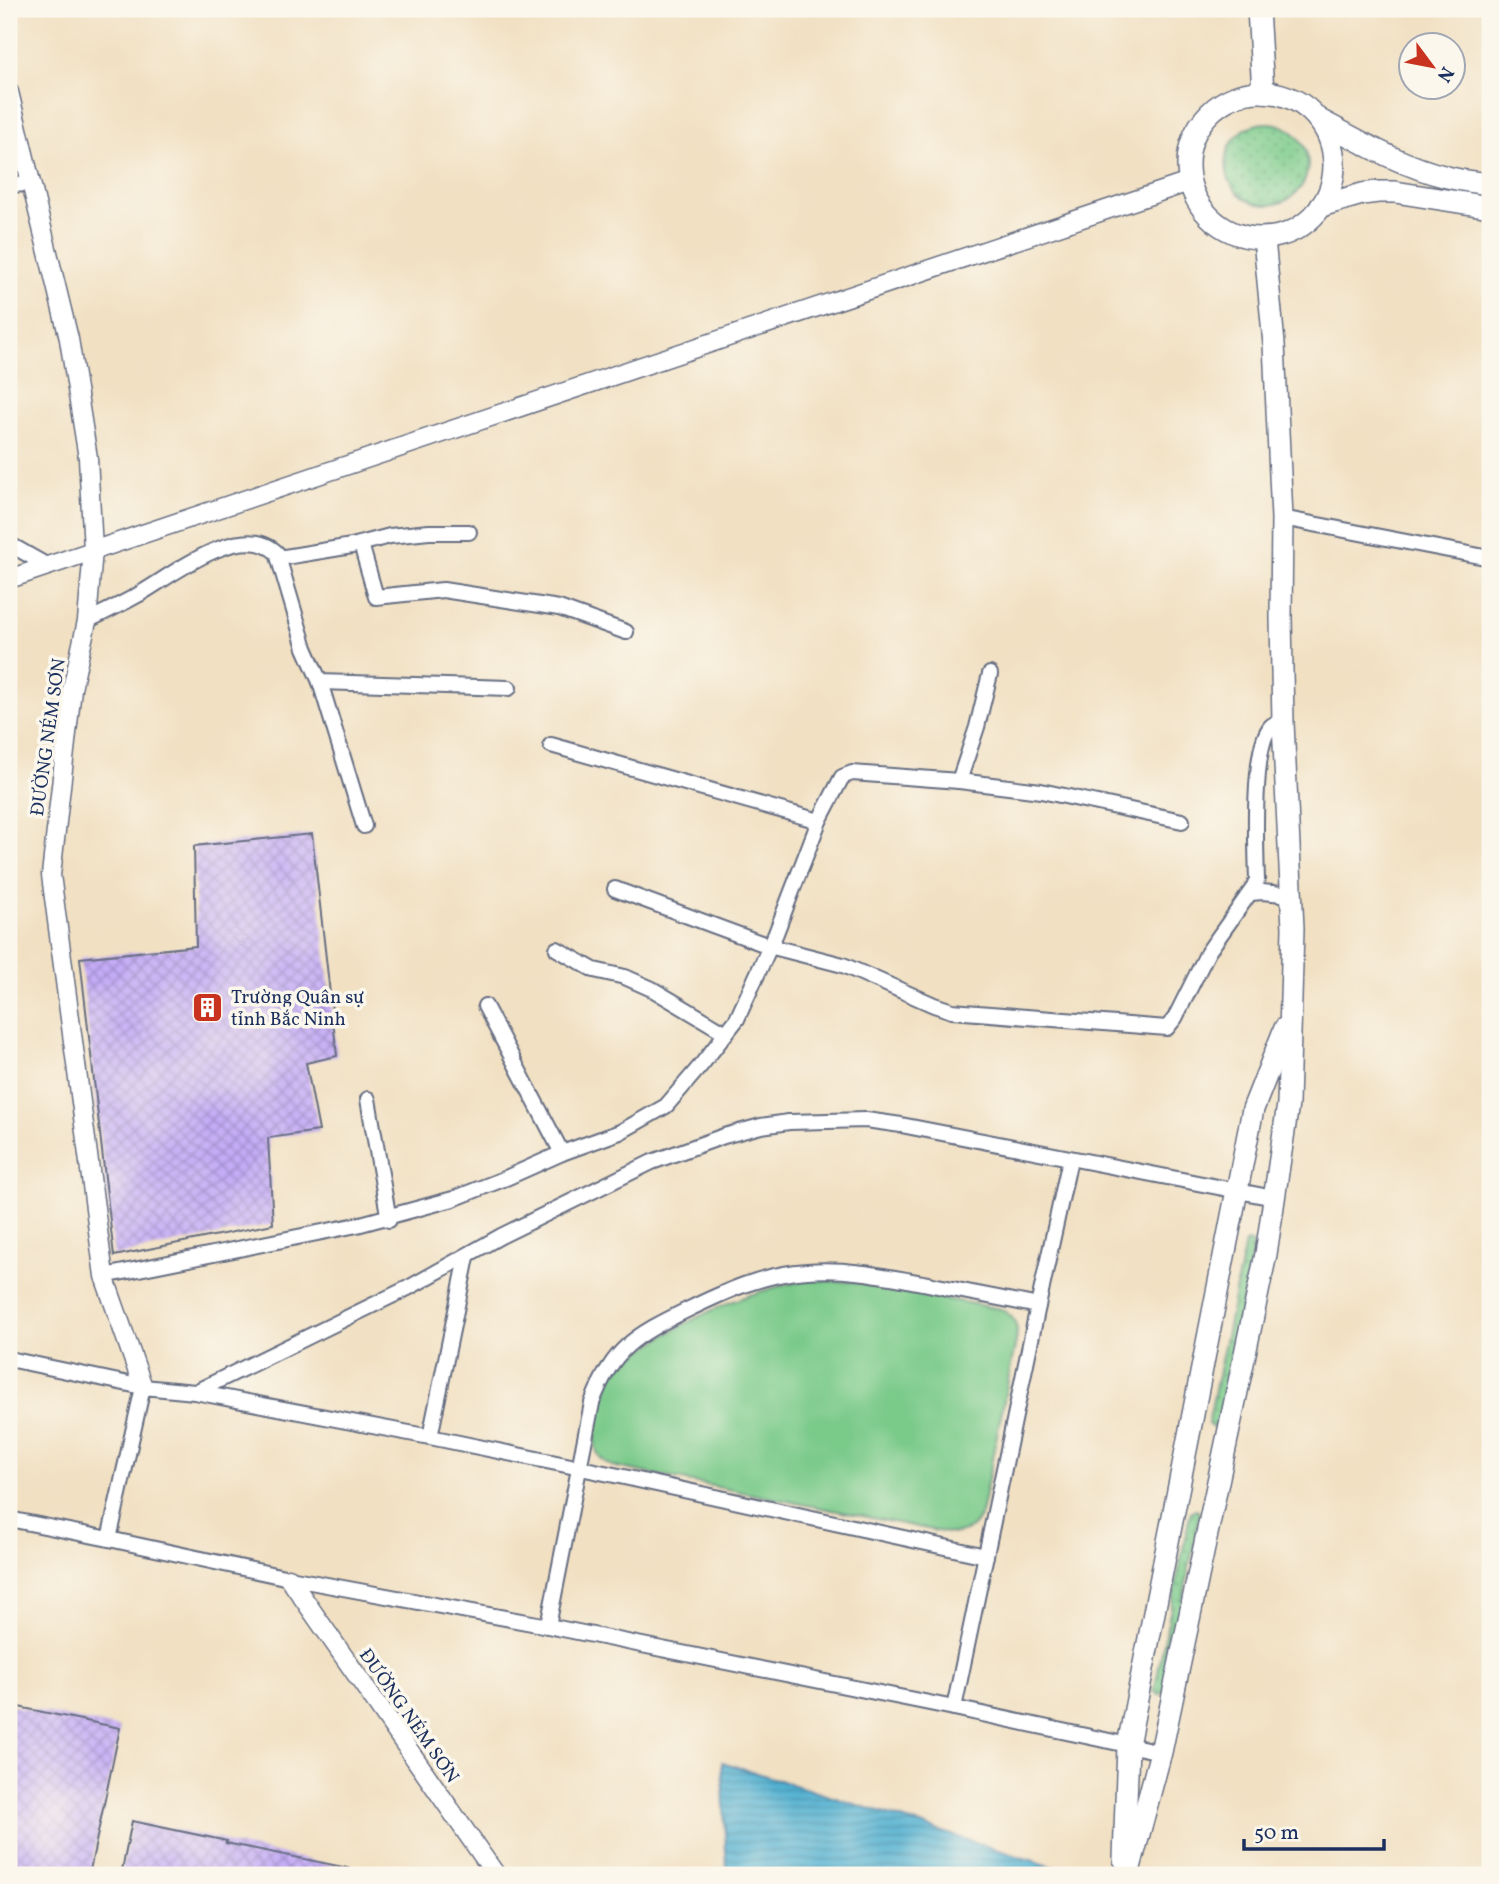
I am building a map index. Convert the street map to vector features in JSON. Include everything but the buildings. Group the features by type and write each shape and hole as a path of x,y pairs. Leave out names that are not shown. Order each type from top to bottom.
{"main road":[{"path":"1258,9 1263,92"},
{"path":"1318,119 1334,156 1332,182 1321,206 1302,226 1277,237 1249,238 1216,224 1201,208 1189,182 1187,167 1191,145 1199,125 1220,104 1248,93 1275,93 1299,102 1318,119 1377,151 1449,178 1490,184"},
{"path":"1321,206 1362,194 1395,192 1490,207"},
{"path":"1126,1875 1161,1752 1266,1254 1288,1104 1292,895 1283,723 1282,518 1274,344 1264,239"},
{"path":"1126,1875 1128,1745 1253,1109 1290,1013"},
{"path":"1182,1471 1218,1478"}],"street":[{"name":"ĐƯỜNG NÉM SƠN","path":"9,96 69,339 88,458 93,550 87,621 72,689 51,875 104,1276 143,1387"},
{"path":"9,579 1189,182"},
{"path":"9,185 31,184"},
{"path":"1282,518 1490,558"},
{"path":"279,558 361,544 390,536 469,532"},
{"path":"87,621 135,597 213,550 228,545 258,543 271,548 279,558 304,648 320,682 364,826"},
{"path":"9,544 48,566"},
{"path":"361,544 376,597 443,590 559,608 626,632"},
{"path":"959,781 977,727 990,674"},
{"path":"320,682 509,688"},
{"path":"615,889 769,946 843,965 952,1011 1167,1028 1175,1018 1208,952 1251,892 1256,880 1261,751 1270,727 1283,723"},
{"path":"551,745 819,821"},
{"path":"104,1276 357,1225 453,1199 562,1153 620,1132 666,1106 737,1019 819,821 842,778 852,773 959,781 1041,791 1182,821"},
{"path":"1251,892 1292,895"},
{"path":"557,949 594,970 625,977 652,989 726,1032"},
{"path":"485,1006 562,1153"},
{"path":"368,1099 389,1220"},
{"path":"195,1392 410,1287 501,1237 652,1162 724,1136 761,1126 789,1122 866,1121 890,1124 1274,1198"},
{"path":"954,1707 1070,1159"},
{"path":"430,1437 467,1257"},
{"path":"548,1626 592,1403 609,1366 621,1350 642,1335 734,1287 807,1271 843,1270 880,1275 1038,1306"},
{"path":"9,1359 143,1387 195,1392 579,1467 986,1556"},
{"path":"109,1539 143,1387"},
{"path":"9,1519 289,1578 548,1626 954,1707 1161,1752"},
{"name":"ĐƯỜNG NÉM SƠN","path":"289,1578 496,1875"}],"green space":[{"path":"1267,123 1283,126 1296,135 1305,148 1308,164 1305,180 1296,193 1283,202 1267,205 1251,202 1238,193 1229,180 1226,164 1229,148 1238,135 1251,126"},
{"path":"1247,1242 1252,1244 1252,1254 1218,1422 1216,1428 1213,1428 1208,1424"},
{"path":"808,1280 854,1282 1001,1309 1013,1318 1017,1330 1016,1341 981,1514 970,1528 952,1534 612,1466 598,1455 595,1439 604,1395 610,1380 627,1361 668,1333 726,1304 766,1290"},
{"path":"1197,1509 1200,1514 1165,1689 1159,1695 1154,1691 1190,1515 1191,1511"}],"water":[{"path":"722,1762 1075,1874 1075,1875 727,1875"}],"place":[{"name":"Trường Quân sự tỉnh Bắc Ninh","path":"208,1007"}]}
